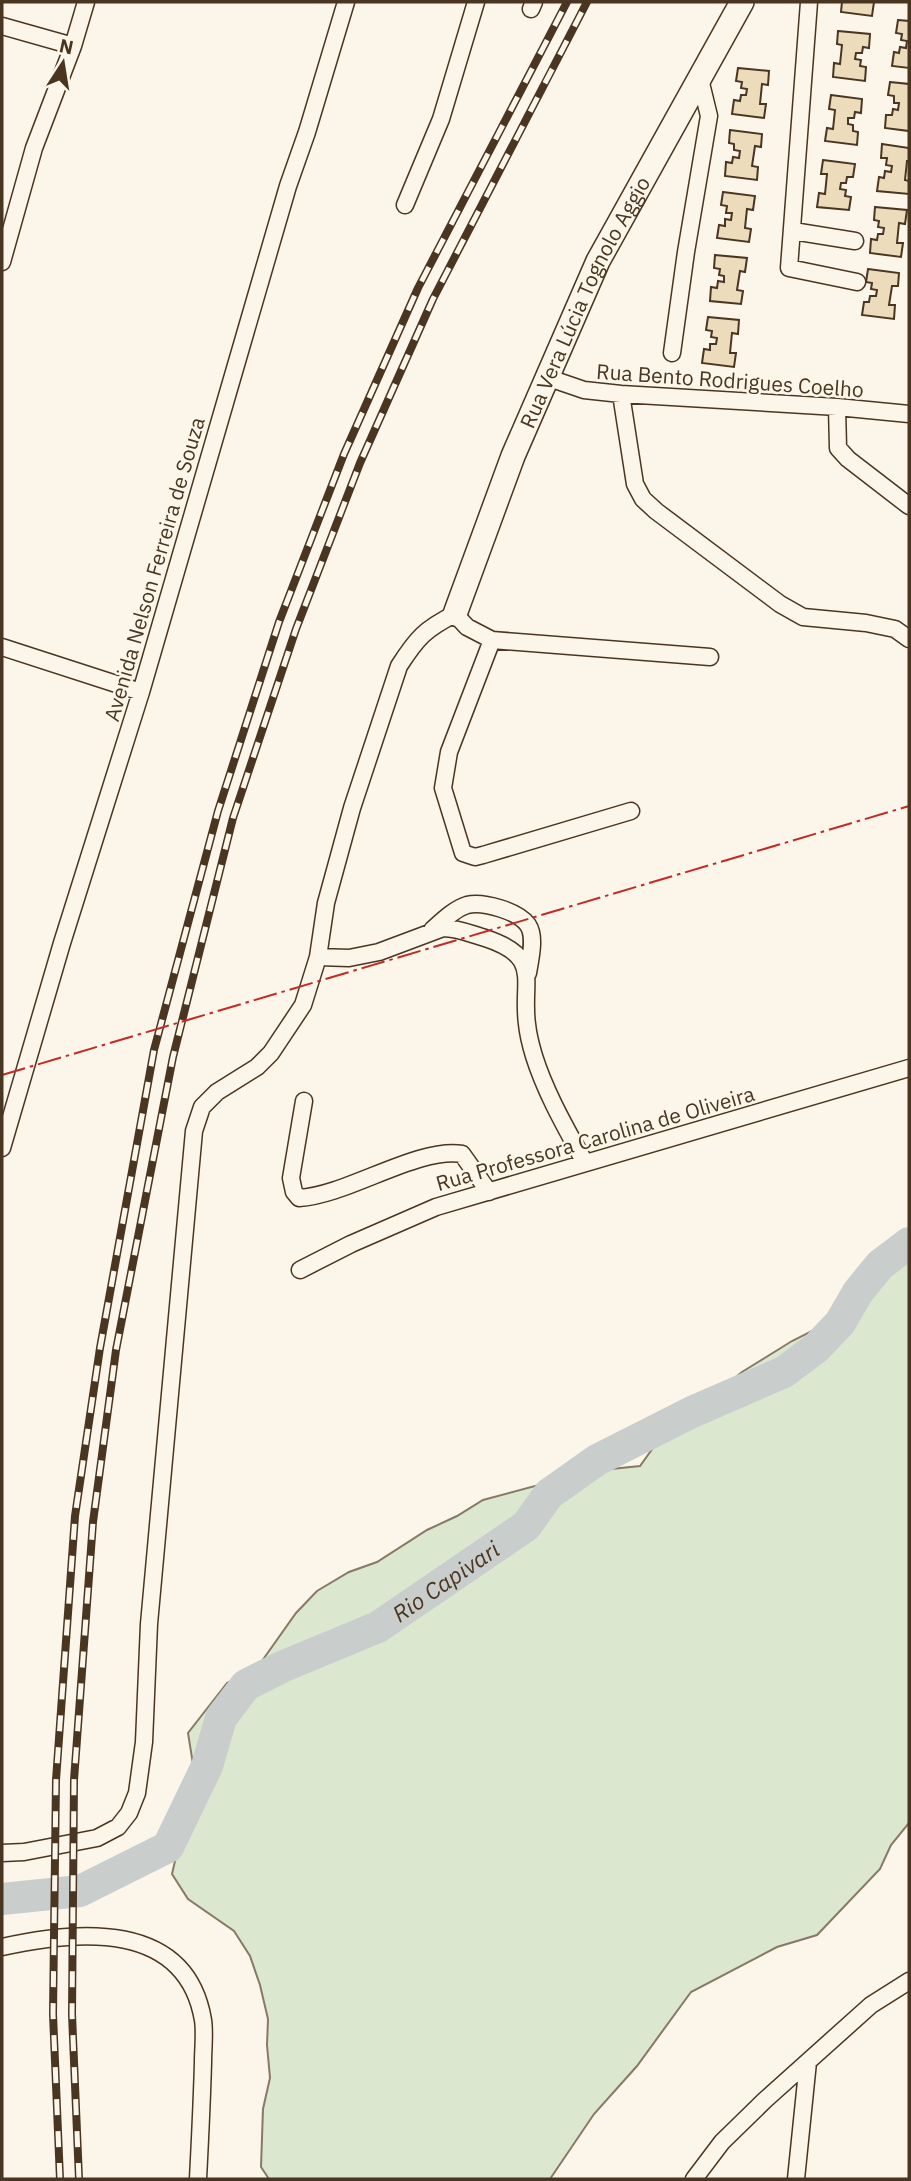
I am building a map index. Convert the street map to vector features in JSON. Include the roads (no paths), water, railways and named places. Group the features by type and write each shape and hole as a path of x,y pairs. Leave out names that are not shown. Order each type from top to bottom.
{"street":[{"path":"2,262 34,148 73,46 86,2"},
{"name":"Avenida Nelson Ferreira de Souza","path":"2,1148 62,943 141,692 288,186 346,2"},
{"path":"405,205 441,118 476,2"},
{"name":"Rua Vera Lúcia Tognolo Aggio","path":"455,614 513,456 598,261 742,2"},
{"path":"809,2 789,268 857,282"},
{"path":"2,26 73,46"},
{"path":"672,353 709,116 700,79"},
{"path":"793,231 855,241"},
{"name":"Rua Bento Rodrigues Coelho","path":"549,378 584,390 621,394 909,414"},
{"path":"621,394 635,484 643,499 656,511 780,604 803,617 885,626 895,629 909,639"},
{"path":"837,407 838,448 848,459 909,506"},
{"path":"2,1853 24,1852 97,1838 118,1827 129,1813 136,1793 144,1742 149,1625 194,1131 202,1107 217,1092 257,1067 271,1052 303,1004 318,957 326,903 352,808 399,666 430,627 455,614 467,627 492,640 710,657"},
{"path":"492,640 449,752 445,771 443,788 463,853 475,857 631,811"},
{"path":"2,647 141,692"},
{"path":"432,930 444,919 468,905 488,905 509,911 528,925 532,938 526,1023 534,1055 553,1104 585,1163"},
{"path":"318,957 349,957 379,952 432,930 454,928 497,942 517,956 528,973"},
{"name":"Rua Professora Carolina de Oliveira","path":"300,1270 351,1244 436,1207 909,1068"},
{"path":"304,1101 291,1178 294,1192 299,1198 333,1190 420,1159 446,1153 462,1154 489,1192"},
{"path":"2,1947 30,1940 95,1936 156,1948 179,1967 195,1990 204,2021 198,2179"},
{"path":"694,2179 722,2143 808,2062 871,2006 909,1981"},
{"path":"796,2179 808,2062"}],"waterway":[{"name":"Rio Capivari","path":"2,1899 80,1891 168,1847 207,1766 221,1718 246,1685 284,1666 378,1627 526,1526 549,1494 597,1460 692,1412 784,1372 816,1348 840,1323 858,1292 880,1265 909,1243"}],"railway":[{"path":"60,2179 53,2014 56,1780 75,1516 100,1348 154,1050 218,811 279,622 344,454 418,288 567,2"},
{"path":"79,2179 72,2014 74,1780 93,1522 116,1350 173,1057 233,818 296,629 360,463 433,299 587,2"}]}
